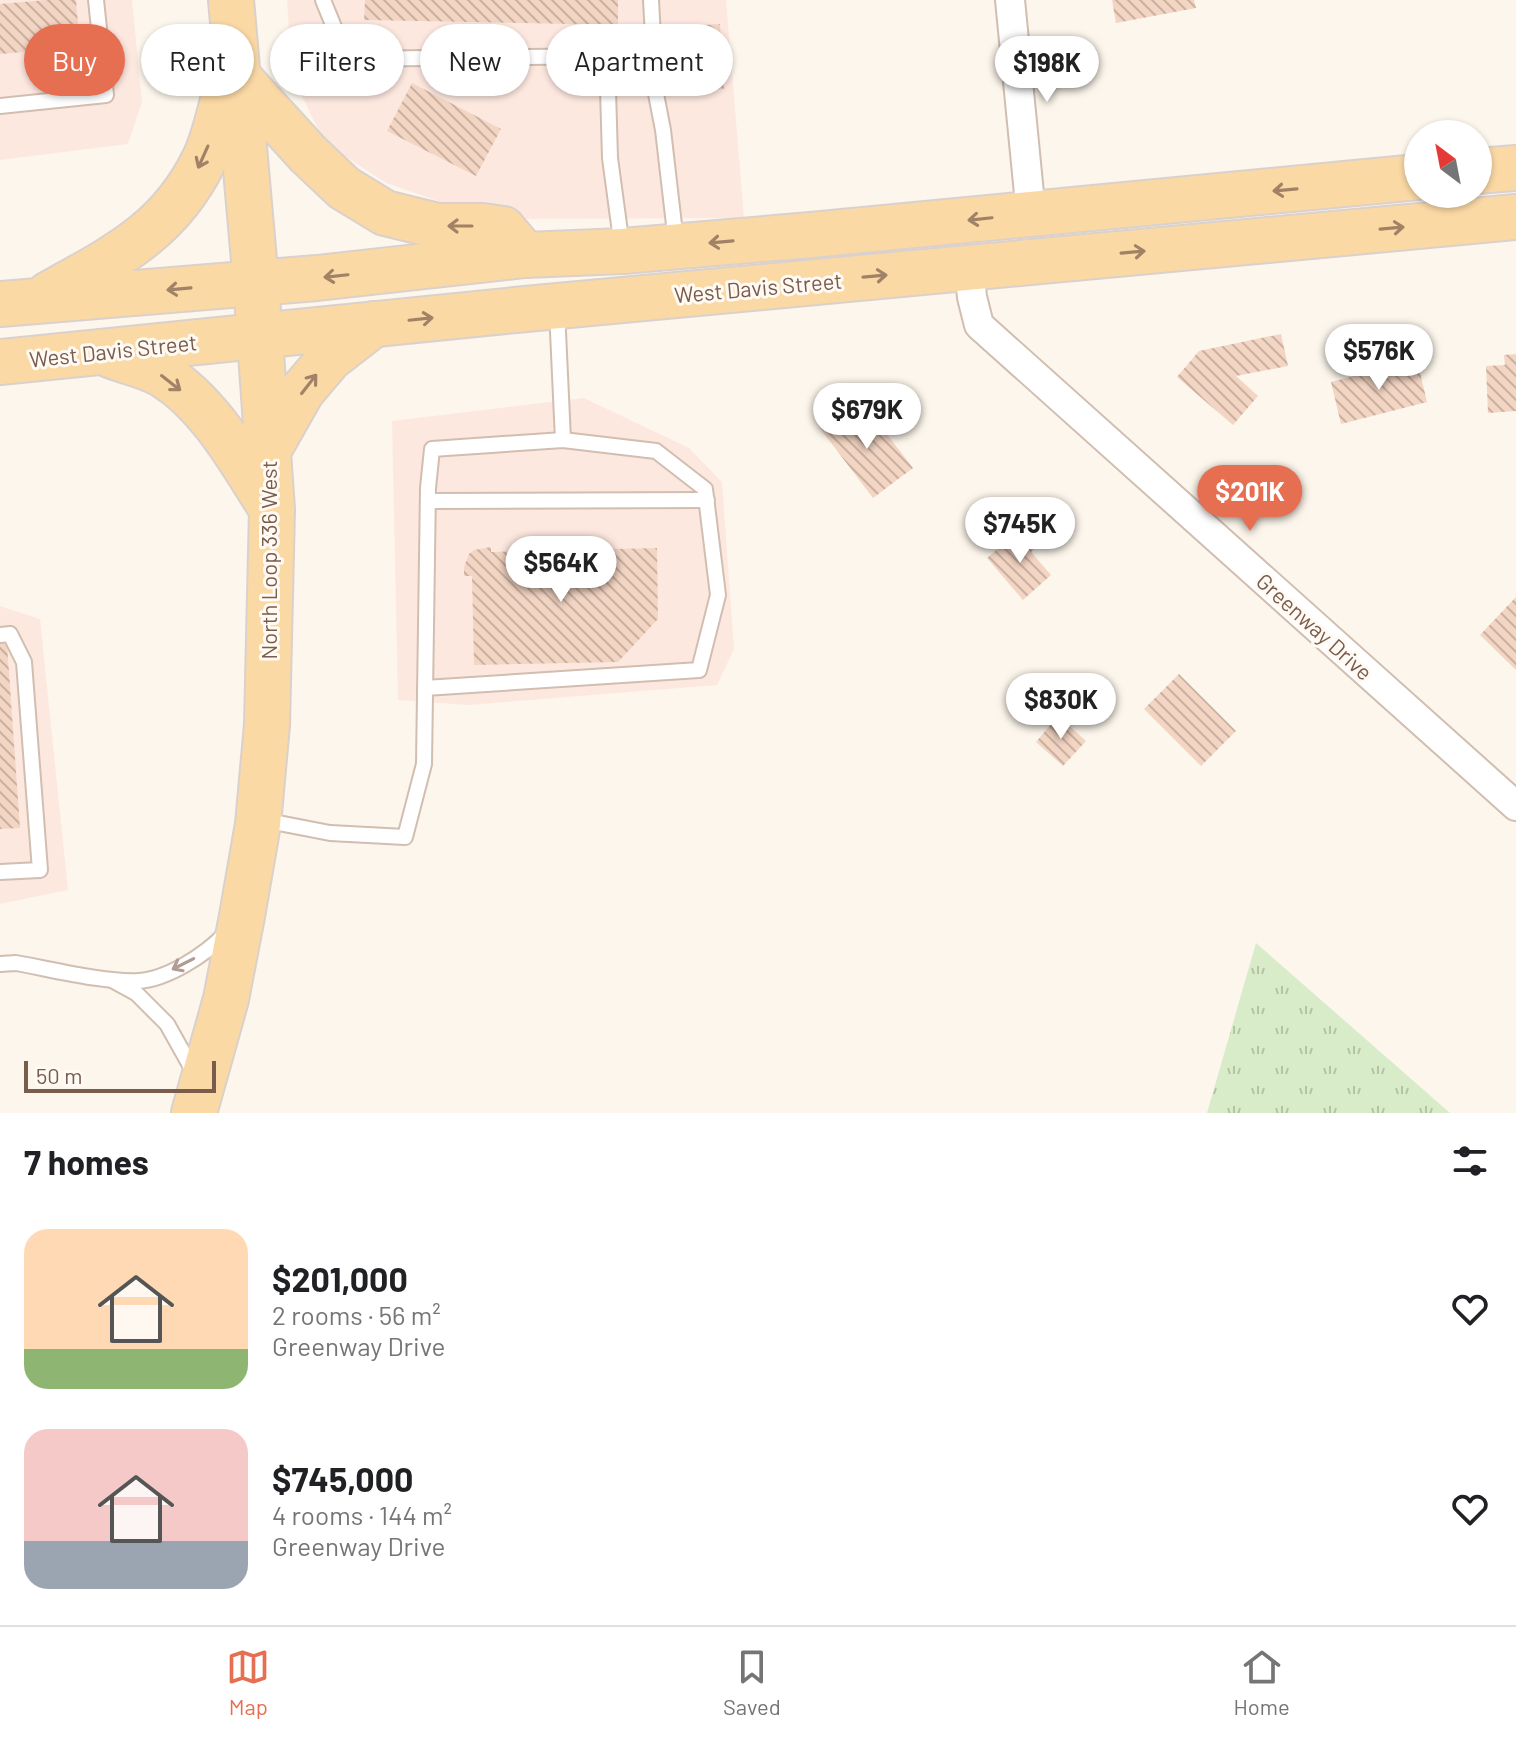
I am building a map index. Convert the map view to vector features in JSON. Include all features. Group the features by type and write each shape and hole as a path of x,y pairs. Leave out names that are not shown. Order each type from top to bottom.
{"main road":[{"name":"North Loop 336 West","path":"231,0 233,24"},
{"path":"254,88 308,154 344,188 385,213 438,226 503,229 525,255"},
{"path":"19,302 128,250 168,215 204,160 227,96"},
{"name":"North Loop 336 West","path":"197,1104 226,999 242,916 259,820 267,725 272,509 240,96"},
{"path":"1492,170 1516,168"},
{"path":"19,302 256,283 525,255 623,251 1404,178"},
{"name":"West Davis Street","path":"0,362 557,306 1516,217"},
{"path":"268,451 302,391 320,369 374,324"},
{"path":"100,352 162,375 196,403 229,443 272,509"}],"street":[{"path":"1010,0 1031,214"},
{"name":"Greenway Drive","path":"969,267 979,325 1516,806"}],"lane":[{"path":"0,106 106,95 96,0"},
{"path":"323,0 347,59 607,56 610,158 623,251"},
{"path":"651,0 656,94 676,246"},
{"path":"557,306 563,440"},
{"path":"259,820 330,833 405,837 424,764 425,688 428,501 432,449 563,440 656,451 705,489 718,595 699,670 425,688"},
{"path":"428,501 707,500"},
{"path":"0,635 10,634 24,662 40,870 0,872"},
{"path":"0,964 16,963 141,981 178,968 211,950 242,916"},
{"path":"110,978 136,993 167,1024 194,1069 197,1104"}],"shaded area":[{"path":"0,0 132,0 142,102 128,144 0,160"},
{"path":"287,0 726,0 728,24 546,24 546,96 733,96 733,85 744,218 490,219 386,183 325,143 302,96 404,96 404,24 289,24"},
{"path":"584,398 689,448 722,482 734,649 717,685 468,705 398,700 392,421"},
{"path":"0,606 40,619 68,890 0,904"}],"green space":[{"path":"1256,943 1450,1113 1207,1113"}],"building":[{"path":"76,0 78,24 24,24 24,52 0,54 0,4"},
{"path":"365,0 618,0 618,24 364,20"},
{"path":"1112,0 1194,0 1196,8 1116,23"},
{"path":"412,83 420,87 420,96 437,96 501,129 476,176 387,131"},
{"path":"1281,334 1288,366 1236,376 1258,396 1233,425 1177,377 1199,351"},
{"path":"1516,354 1516,411 1488,413 1486,366 1505,365 1504,355"},
{"path":"1417,360 1427,402 1341,424 1331,382"},
{"path":"840,410 851,425 869,411 913,468 873,498 819,427"},
{"path":"1021,529 1036,547 1031,552 1051,575 1023,600 987,558"},
{"path":"491,547 491,552 657,548 658,619 618,662 474,665 472,576 464,576 464,567 474,550"},
{"path":"1516,597 1516,670 1480,635"},
{"path":"0,644 7,644 20,828 0,829"},
{"path":"1179,674 1236,731 1201,766 1144,709"},
{"path":"1058,716 1086,741 1063,766 1036,742"}]}
